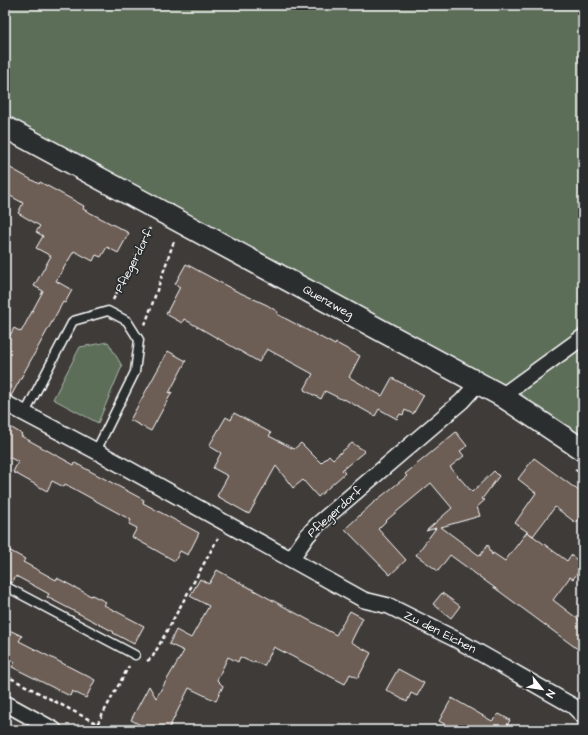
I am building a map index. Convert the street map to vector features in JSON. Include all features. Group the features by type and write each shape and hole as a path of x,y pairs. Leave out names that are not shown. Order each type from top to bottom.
{"street":[{"name":"Quenzweg","path":"5,127 502,396 583,450"},
{"path":"502,396 583,337"},
{"name":"Pflegerdorf","path":"291,559 307,536 317,525 462,401 478,383"},
{"path":"5,403 96,451 291,559"},
{"name":"Zu den Eichen","path":"291,559 364,600 389,606 457,640 573,706 583,716"},
{"path":"5,703 54,730"}],"lane":[{"path":"25,413 73,321 108,311 127,321 139,340 135,372 96,451"},
{"path":"5,586 134,655"}],"path":[{"name":"Pflegerdorf","path":"108,311 159,210"},
{"path":"139,340 175,238 184,223"},
{"path":"94,730 134,655 146,661 152,658 226,523"},
{"path":"5,675 109,730"}],"green space":[{"path":"5,5 583,5 583,439 5,118"},
{"path":"108,342 122,366 98,423 53,399 80,347"}],"building":[{"path":"5,165 39,184 40,182 84,206 83,209 129,233 118,253 107,247 101,257 96,255 93,261 74,251 56,281 72,290 65,303 63,302 11,396 5,394 5,344 14,328 21,332 43,291 34,286 51,256 36,248 43,236 36,232 40,226 18,213 23,203 5,193"},
{"path":"186,264 234,290 267,305 278,312 277,314 335,345 336,343 360,356 349,377 382,396 392,378 424,395 413,414 405,410 403,415 400,414 397,419 379,409 375,416 344,399 343,400 325,391 321,399 304,390 313,374 267,349 259,362 184,319 182,323 166,314 180,287 175,284"},
{"path":"168,351 186,361 169,393 172,392 151,431 130,420"},
{"path":"234,413 271,433 269,436 294,449 301,443 321,463 329,455 333,459 352,443 365,451 342,470 345,473 318,497 303,480 293,488 276,466 249,514 217,496 228,476 213,468 221,453 209,446 226,417 231,420"},
{"path":"5,424 22,434 21,436 74,465 75,463 144,500 143,503 199,533 188,555 180,551 175,561 132,537 137,528 129,524 131,520 65,484 64,487 52,481 47,491 13,472 18,462 9,457 5,463"},
{"path":"456,432 467,446 460,451 464,456 450,467 472,492 494,471 499,476 482,499 485,500 477,507 480,516 441,527 480,556 488,544 492,555 493,553 505,561 527,532 567,561 571,555 583,565 573,579 570,577 553,600 583,623 583,653 450,555 438,571 416,555 436,528 426,531 452,508 431,483 378,529 406,560 390,575 345,529 373,503 407,476 405,474"},
{"path":"534,458 583,494 583,513 576,523 555,507 533,536 515,523 536,493 518,479"},
{"path":"5,548 25,559 23,562 56,580 57,578 91,596 92,595 106,602 104,605 144,626 134,644 47,597 49,594 16,576 12,583 5,581"},
{"path":"217,570 336,635 350,611 363,618 351,642 371,653 358,678 350,674 345,684 274,647 264,666 240,657 238,662 228,657 217,680 223,686 216,701 189,688 168,730 150,730 131,720 149,686 156,698 184,651 169,644 176,630 191,638 209,606 190,596 200,579 209,584"},
{"path":"442,593 460,606 451,618 433,604"},
{"path":"5,628 22,636 19,641 95,680 86,698 72,691 70,696 12,667 15,662 10,659 5,670"},
{"path":"398,669 424,683 417,696 411,693 407,702 386,690"},
{"path":"452,698 492,721 499,714 510,720 505,729 508,730 455,730 439,721"}]}
